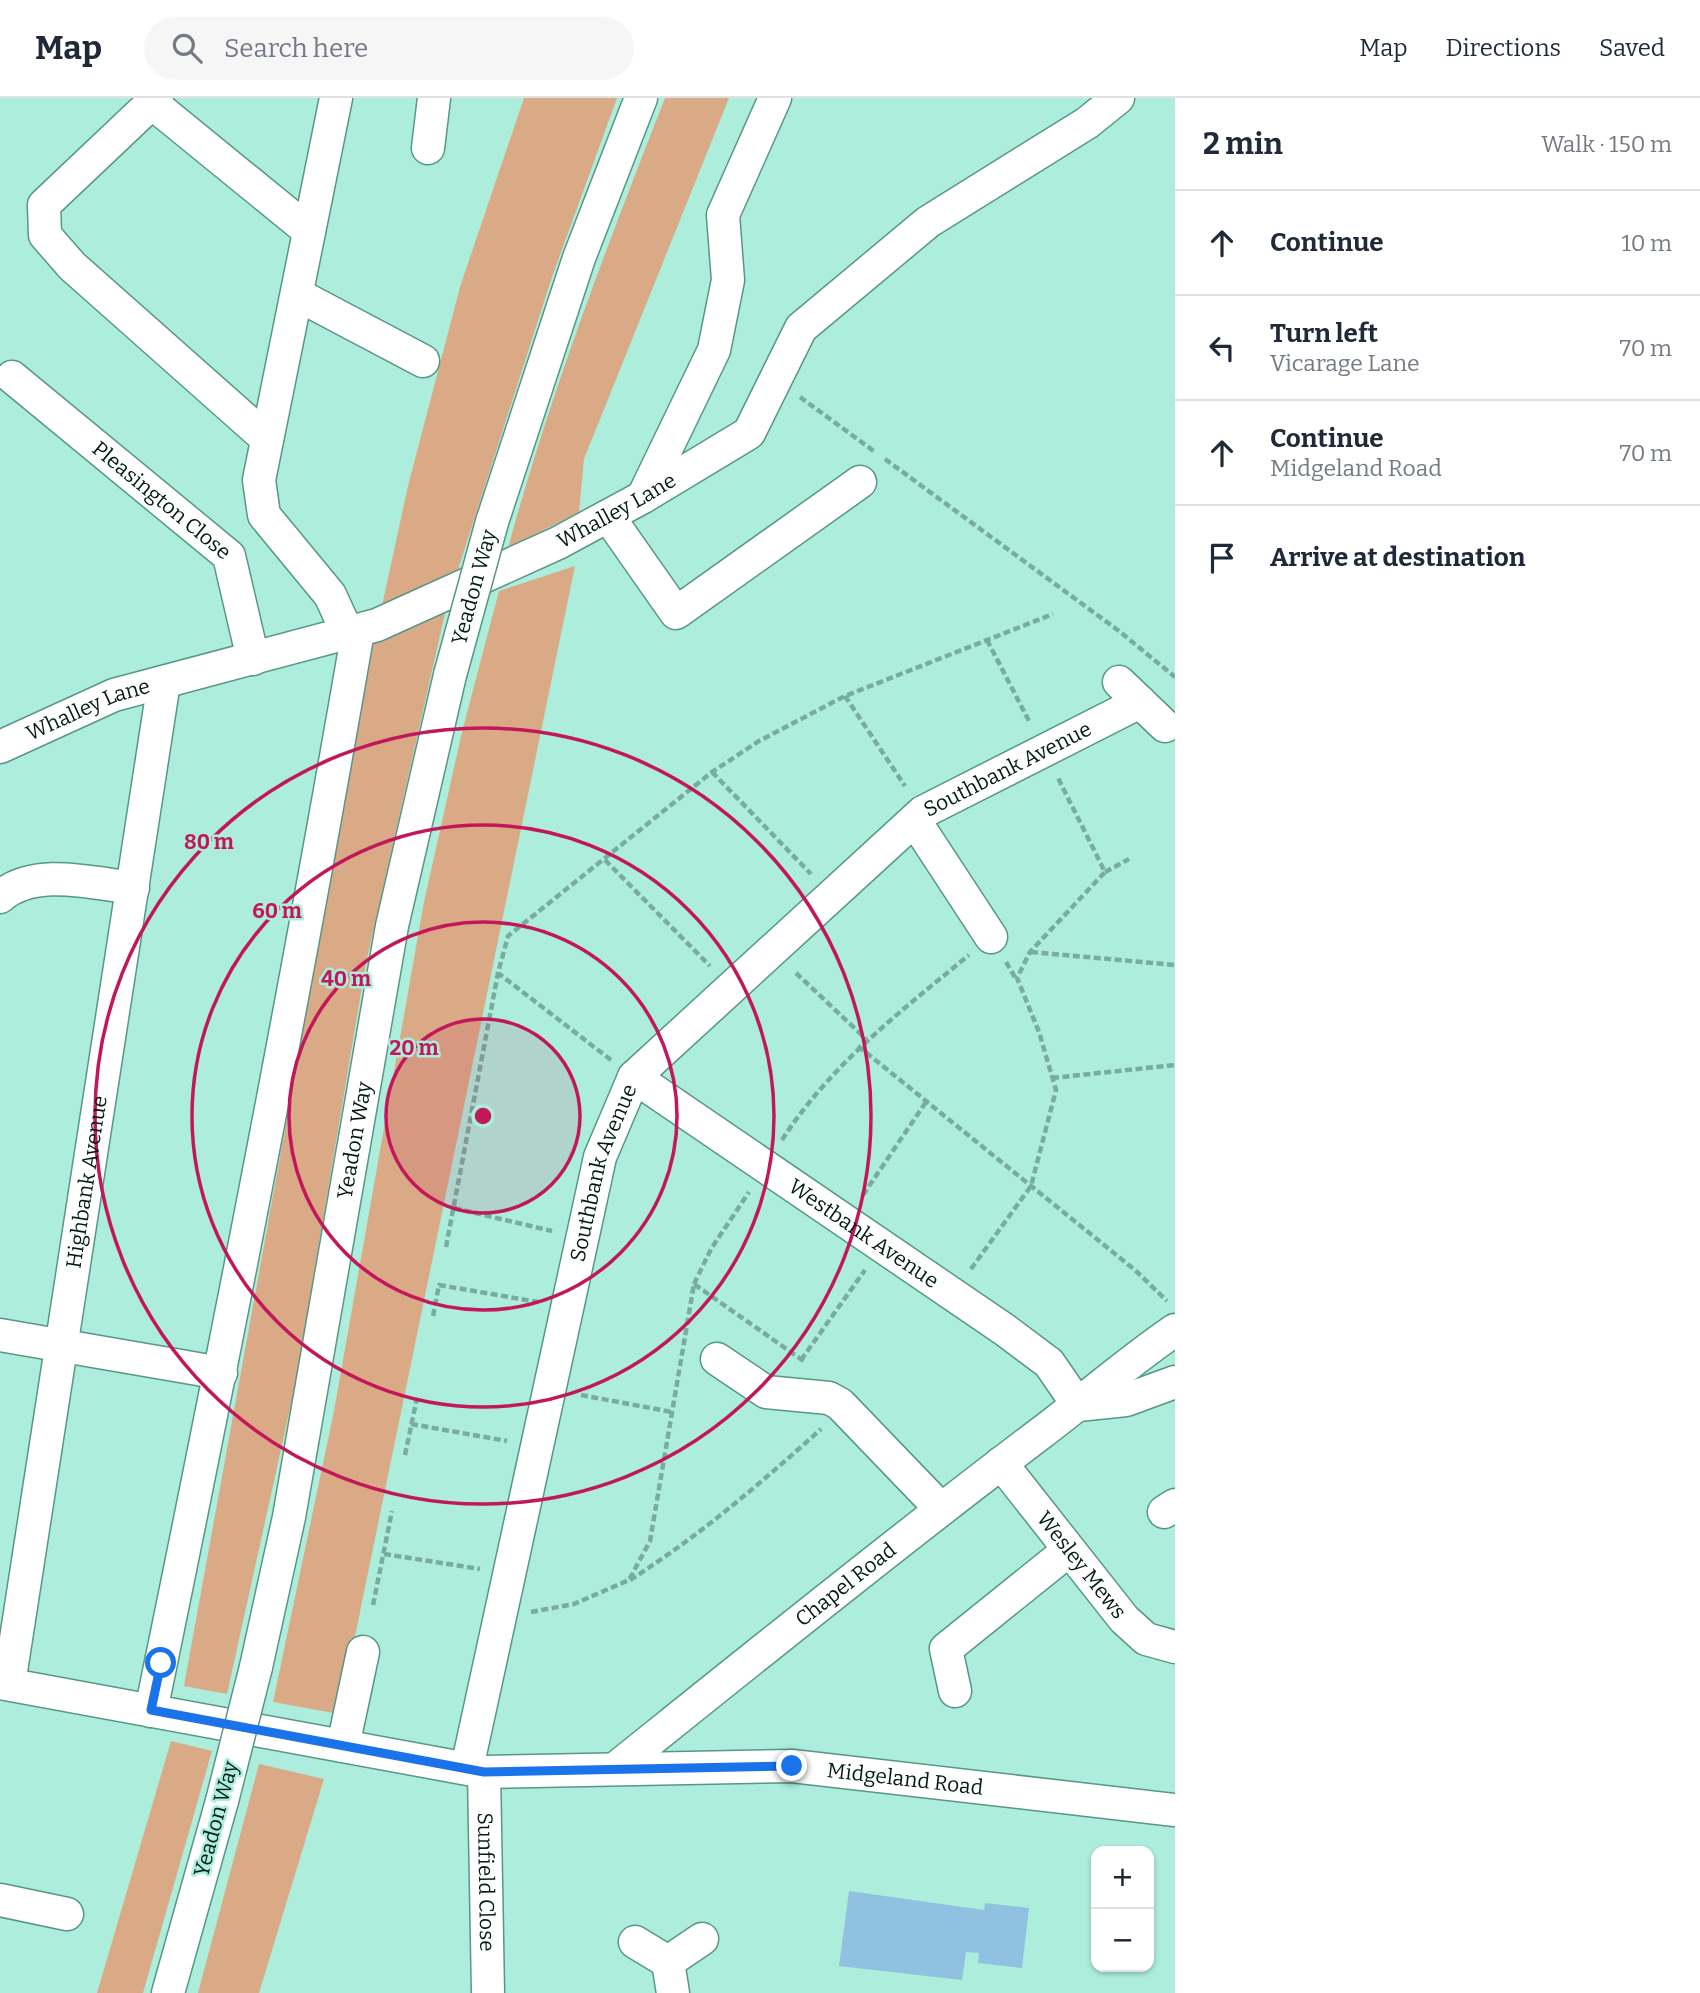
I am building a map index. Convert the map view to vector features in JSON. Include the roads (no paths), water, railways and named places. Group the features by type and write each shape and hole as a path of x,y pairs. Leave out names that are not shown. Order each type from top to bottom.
{"street":[{"path":"151,1710 221,1373 337,767 353,632 330,595 264,515 259,480 336,98"},
{"path":"429,148 434,98"},
{"name":"Yeadon Way","path":"168,1993 222,1801 256,1667 289,1517 392,926 450,676 492,522 579,258 641,98"},
{"path":"643,497 714,350 728,280 723,215 775,98"},
{"name":"Whalley Lane","path":"0,747 114,695 353,632 558,543 643,497 749,433 802,328 928,222 1087,123 1118,98"},
{"path":"267,439 72,266 45,235 44,205 154,100 309,231"},
{"path":"298,295 423,361"},
{"name":"Pleasington Close","path":"12,377 229,556 253,659"},
{"path":"608,516 676,613 860,482"},
{"name":"Highbank Avenue","path":"4,1684 61,1346 164,682"},
{"name":"Southbank Avenue","path":"475,1770 500,1618 600,1157 634,1077 919,816 1045,752 1130,692 1165,726"},
{"path":"919,816 991,937"},
{"path":"0,897 14,885 45,879 133,888"},
{"name":"Westbank Avenue","path":"634,1077 764,1168 953,1294 1049,1363 1078,1405"},
{"name":"Chapel Road","path":"616,1768 940,1508 1078,1405 1132,1359 1174,1318"},
{"path":"0,1335 221,1373"},
{"path":"717,1359 766,1392 829,1398 844,1408 940,1508"},
{"path":"1078,1405 1126,1400 1175,1382"},
{"name":"Wesley Mews","path":"1001,1463 1134,1629 1157,1644 1175,1647"},
{"path":"955,1691 946,1649 1069,1550"},
{"path":"343,1746 363,1652"},
{"name":"Midgeland Road","path":"4,1684 475,1770 565,1772 616,1768 792,1766 1175,1810"},
{"name":"Sunfield Close","path":"475,1770 488,1993"},
{"path":"0,1899 67,1914"},
{"path":"668,1962 702,1940"},
{"path":"635,1942 668,1962 673,1993"}]}
